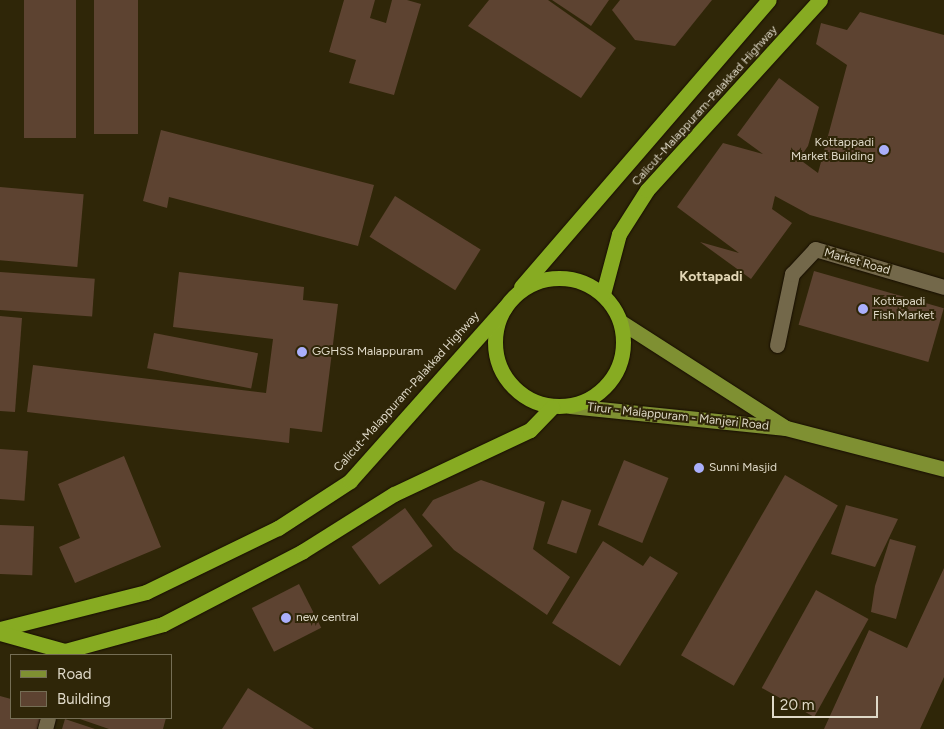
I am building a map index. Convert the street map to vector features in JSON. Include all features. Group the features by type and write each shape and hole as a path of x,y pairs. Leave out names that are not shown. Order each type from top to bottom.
{"highway":[{"name":"Calicut-Malappuram-Palakkad Highway","path":"516,294 769,0"},
{"name":"Calicut-Malappuram-Palakkad Highway","path":"603,294 619,234 647,190 820,0"},
{"path":"567,277 585,282 603,294 621,322 624,340 622,359 615,376 603,391 570,406 552,407 534,402 518,393 506,379 497,362 495,344 497,325 504,308 516,294 531,284 549,278 567,277"},
{"name":"Calicut-Malappuram-Palakkad Highway","path":"0,629 146,592 278,528 350,481 504,308"},
{"path":"0,633 64,653 164,624 303,551 394,494 530,430 552,407"}],"main road":[{"name":"Tirur - Malappuram - Manjeri Road","path":"621,322 786,428"},
{"name":"Tirur - Malappuram - Manjeri Road","path":"570,406 786,428 944,469"}],"street":[{"name":"Market Road","path":"777,345 792,274 815,250 944,287"}],"building":[{"path":"24,0 76,0 76,138 24,138"},
{"path":"94,0 138,0 138,134 94,134"},
{"path":"344,0 375,0 370,18 386,23 392,0 407,0 421,4 394,95 349,83 356,60 329,52"},
{"path":"489,0 548,0 616,48 581,98 468,26"},
{"path":"552,0 609,0 591,26"},
{"path":"620,0 712,0 675,46 635,40 612,10"},
{"name":"Kottappadi Market Building","path":"860,12 944,35 944,253 810,215 775,196 772,209 792,223 751,279 700,242 739,253 677,207 723,143 763,154 737,135 779,78 819,107 808,146 799,159 818,173 847,65 816,44 821,23 847,30"},
{"path":"161,130 374,185 358,246 169,197 167,208 143,201"},
{"path":"0,187 84,194 77,267 0,260"},
{"path":"395,196 481,250 455,290 370,237"},
{"path":"814,271 944,308 928,362 799,325"},
{"path":"0,272 95,279 92,317 0,310"},
{"name":"GGHSS Malappuram","path":"179,272 304,287 303,300 338,304 322,432 290,428 289,443 27,412 33,365 266,393 273,339 173,327"},
{"path":"0,316 22,318 15,412 0,411"},
{"path":"154,333 258,353 251,389 147,368"},
{"path":"0,449 28,451 24,501 0,499"},
{"path":"124,456 161,547 75,583 59,547 80,538 58,484"},
{"path":"624,460 669,478 642,543 598,525"},
{"path":"785,475 838,506 734,686 681,655"},
{"path":"481,480 545,502 533,549 570,577 547,615 454,550 422,515 433,500"},
{"path":"562,500 591,510 576,554 547,543"},
{"path":"846,505 898,519 875,567 831,554"},
{"path":"405,508 433,546 379,585 352,547"},
{"path":"0,525 34,526 32,575 0,574"},
{"path":"890,539 916,546 896,619 871,612 875,586"},
{"path":"603,541 643,566 650,556 678,573 620,666 552,623"},
{"path":"944,568 944,677 920,729 824,729 869,630 907,648"},
{"name":"new central","path":"299,584 321,628 274,652 252,608"},
{"path":"816,590 868,619 814,717 762,688"},
{"path":"248,688 314,729 222,729"},
{"path":"0,696 10,699 10,719 41,719 37,729 0,729"},
{"path":"65,719 95,729 62,729"},
{"path":"80,719 166,719 163,729 109,729"}],"place":[{"name":"Kottappadi Market Building","path":"884,150"},
{"name":"Kottapadi Fish Market","path":"863,309"},
{"name":"GGHSS Malappuram","path":"302,352"},
{"name":"Sunni Masjid","path":"699,468"},
{"name":"new central","path":"286,618"}],"district":[{"name":"Kottapadi","path":"711,277"}]}
